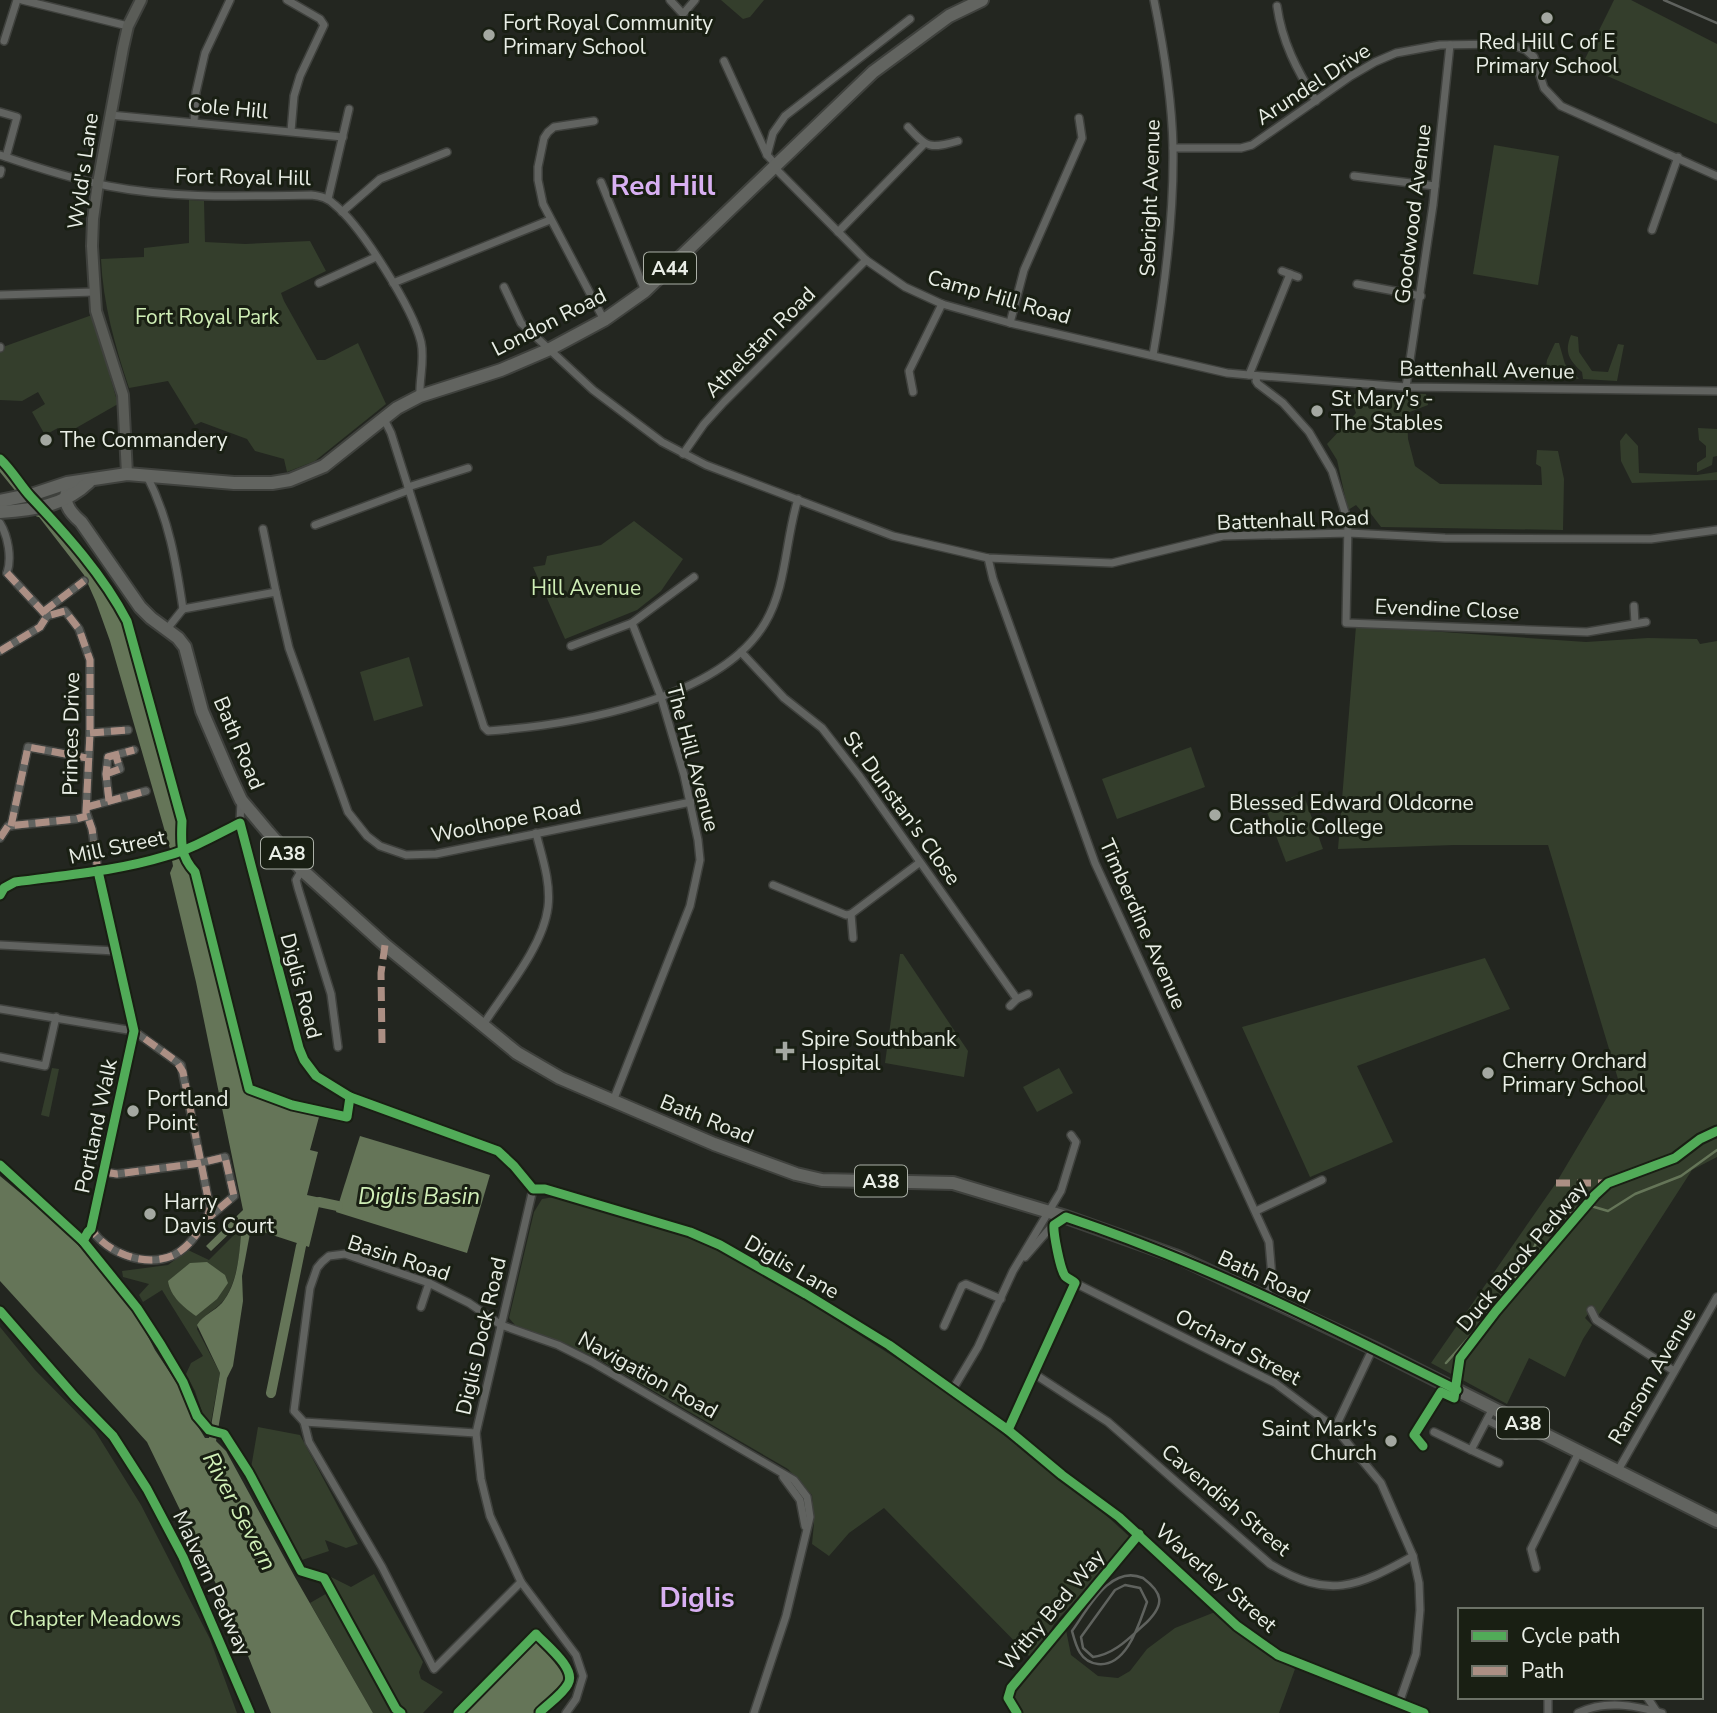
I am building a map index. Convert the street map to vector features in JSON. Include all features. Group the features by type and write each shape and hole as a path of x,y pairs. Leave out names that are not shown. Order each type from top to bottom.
{"main road":[{"name":"London Road","path":"154,477 272,483 309,474 337,456 383,417 420,396 501,370 550,349 604,320 645,291 873,72 949,16 982,0"},
{"name":"A44","path":"0,512 41,498 69,496 89,482 127,474 154,477"},
{"name":"A38","path":"69,496 81,522 140,607 167,629"},
{"name":"A44","path":"0,501 16,507"},
{"name":"Bath Road","path":"167,629 186,647 202,711 241,800 302,870 385,945 483,1025 517,1052 560,1078 718,1146 796,1174 822,1180 953,1184 1066,1217 1178,1257 1373,1348 1717,1521"}],"street":[{"path":"5,42 20,0 128,26"},
{"name":"Wyld's Lane","path":"127,474 123,395 96,312 93,219 128,26 141,0"},
{"path":"194,122 200,70 205,53 230,0"},
{"path":"287,0 324,24 297,86 290,131"},
{"path":"670,0 682,14 695,0"},
{"name":"Sebright Avenue","path":"1153,355 1170,236 1173,148 1165,56 1154,0"},
{"path":"1277,6 1288,51 1316,101"},
{"path":"767,155 774,133 785,116 909,19"},
{"name":"Arundel Drive","path":"1173,148 1241,148 1252,145 1375,62 1396,53 1450,45 1500,44 1527,50 1534,57 1544,88 1561,106 1717,176"},
{"name":"Goodwood Avenue","path":"1406,387 1435,186 1450,45"},
{"path":"724,61 767,155"},
{"path":"328,199 349,109"},
{"path":"0,112 18,117 3,156"},
{"name":"Cole Hill","path":"110,115 343,137"},
{"path":"1010,323 1024,270 1082,138 1079,118"},
{"path":"594,121 554,127 544,138 538,167 538,191 550,220 604,320"},
{"path":"908,127 924,144 940,146 958,141"},
{"path":"838,232 924,144"},
{"path":"342,212 380,179 447,152"},
{"name":"Camp Hill Road","path":"767,155 866,260 905,287 942,304 1010,323 1227,373 1253,376"},
{"name":"Fort Royal Hill","path":"3,156 98,183 148,191 200,196 311,195 328,199 342,212 393,283 422,345 420,396"},
{"path":"1652,230 1678,157"},
{"path":"1354,176 1435,186"},
{"path":"601,182 645,291"},
{"path":"393,283 550,220"},
{"path":"319,283 376,257"},
{"name":"Athelstan Road","path":"684,454 704,424 733,393 866,260"},
{"path":"1290,274 1253,376 1258,384 1283,403 1309,432 1332,471 1349,533"},
{"path":"1357,284 1420,296"},
{"name":"Battenhall Road","path":"504,287 521,323 568,369 662,442 706,465 893,536 988,558 1112,563 1223,536 1349,533 1445,538 1651,539 1717,530"},
{"path":"0,295 94,292"},
{"path":"913,392 909,371 942,304"},
{"name":"Battenhall Avenue","path":"1253,376 1406,387 1717,391"},
{"path":"383,417 409,489 484,727 488,732 552,724 661,697 716,672 741,652 765,623 779,587 798,499"},
{"path":"315,525 327,525 409,489 468,468"},
{"path":"154,477 173,548 183,609"},
{"path":"16,507 2,526 10,554 4,574 45,614"},
{"name":"Woolhope Road","path":"263,529 289,648 348,812 366,836 380,846 406,855 436,854 691,802"},
{"name":"Evendine Close","path":"1349,533 1346,623 1587,632 1646,622"},
{"name":"Timberdine Avenue","path":"988,558 993,579 1095,863 1256,1211 1271,1254 1272,1277 1267,1298"},
{"path":"571,646 632,623 694,577"},
{"path":"0,651 40,627 45,614 84,580"},
{"path":"167,629 183,609 276,592"},
{"path":"1634,606 1635,623"},
{"name":"Princes Drive","path":"45,614 65,611 79,629 90,660 86,812 92,829 97,871 134,1031"},
{"name":"The Hill Avenue","path":"612,1101 686,918 700,860 691,802 661,697 632,623"},
{"name":"St. Dunstan's Close","path":"741,652 784,698 822,728 860,777 1017,999"},
{"path":"90,733 128,730"},
{"path":"0,838 10,826 28,747 87,758"},
{"path":"109,801 106,774 108,757 134,750"},
{"path":"106,774 120,769 116,756"},
{"path":"87,807 146,791"},
{"path":"240,823 241,800"},
{"path":"10,826 88,816"},
{"name":"Mill Street","path":"0,895 4,888 15,881 97,871 165,857 188,849 240,823"},
{"name":"Diglis Road","path":"240,823 299,1048 309,1068 323,1082 350,1097 498,1151 533,1189"},
{"path":"483,1025 536,944 543,928 548,906 548,883 536,833"},
{"path":"773,885 846,915 919,863"},
{"path":"302,870 296,880 331,994 338,1047"},
{"path":"851,914 853,938"},
{"path":"0,945 116,951"},
{"path":"1010,1006 1028,994"},
{"path":"0,1009 134,1031 181,1065 210,1208 208,1218"},
{"path":"0,1057 48,1067 56,1017"},
{"name":"Portland Walk","path":"134,1031 91,1229 98,1239 112,1249 141,1259 174,1255 190,1243 208,1218"},
{"path":"953,1389 978,1347 1013,1271 1061,1191 1076,1142 1072,1135"},
{"path":"104,1172 117,1174 225,1157 234,1196 208,1218"},
{"path":"1256,1211 1322,1180"},
{"name":"Diglis Dock Road","path":"533,1189 476,1433 481,1479 488,1510 521,1582 576,1655 583,1676 576,1699 566,1713"},
{"name":"Diglis Lane","path":"533,1189 545,1189 690,1232 720,1245 889,1345 1008,1430"},
{"path":"1013,1271 1051,1227 1066,1217"},
{"name":"Basin Road","path":"304,1422 294,1411 310,1288 317,1268 329,1256 345,1254 429,1283 469,1303 501,1325"},
{"name":"Orchard Street","path":"1065,1275 1075,1283 1275,1383 1335,1428 1381,1483 1413,1556 1419,1583 1416,1654 1399,1703"},
{"path":"421,1307 429,1283"},
{"path":"1008,1430 1075,1283"},
{"path":"944,1326 961,1286 966,1284 1001,1298"},
{"name":"Ransom Avenue","path":"1617,1472 1717,1297"},
{"path":"1591,1310 1596,1320 1674,1371"},
{"name":"Navigation Road","path":"501,1325 558,1345 593,1362 794,1480 807,1497 810,1517 806,1535 786,1616 754,1713"},
{"path":"1335,1428 1373,1348"},
{"name":"Cavendish Street","path":"1033,1373 1108,1422 1270,1564 1292,1578 1316,1585 1337,1587 1374,1577 1413,1556"},
{"path":"1471,1450 1493,1408"},
{"path":"1487,1420 1516,1435"},
{"path":"476,1433 304,1422 309,1442 382,1567 434,1669 521,1582"},
{"name":"Waverley Street","path":"1008,1430 1062,1475 1119,1517 1237,1626 1278,1655 1424,1713"},
{"path":"1434,1432 1499,1463"},
{"path":"1536,1568 1531,1549 1579,1452"},
{"path":"1610,1703 1615,1699"},
{"path":"1578,1713 1590,1707 1610,1703 1659,1712"}],"green space":[{"path":"721,0 764,0 750,17 743,19"},
{"path":"1614,0 1631,0 1717,44 1717,124 1582,65"},
{"path":"1494,145 1559,156 1538,285 1473,274"},
{"name":"Fort Royal Park","path":"189,200 204,201 205,242 245,244 310,241 326,271 281,293 284,301 317,360 325,360 358,343 386,404 315,461 287,472 284,459 255,451 247,439 201,422 195,425 168,381 129,388 110,325 101,259 144,257 144,248 189,243"},
{"path":"92,315 118,404 62,436 58,428 45,435 32,412 45,404 38,392 22,401 0,400 0,348"},
{"path":"1571,335 1578,337 1579,352 1592,371 1608,372 1618,344 1624,345 1617,381 1583,379 1582,372 1569,355"},
{"path":"1555,343 1559,343 1565,364 1579,379 1545,377 1547,360"},
{"path":"1354,394 1426,394 1428,405 1407,413 1408,439 1415,466 1440,484 1542,485 1541,467 1536,464 1537,450 1558,451 1564,479 1563,530 1381,527 1368,510 1363,513 1356,505 1348,510 1337,460 1327,444 1356,413"},
{"path":"1698,428 1717,429 1717,456 1713,457 1712,465 1697,472 1697,463 1706,457 1706,446 1699,440"},
{"path":"1626,433 1638,446 1639,473 1697,475 1717,472 1717,480 1632,483 1621,461 1620,441"},
{"name":"Hill Avenue","path":"634,521 683,559 661,591 637,610 565,639 533,567 545,565 547,556 601,545"},
{"path":"1356,626 1586,642 1648,638 1697,639 1700,644 1717,641 1717,1157 1692,1170 1600,1313 1598,1315 1591,1310 1585,1318 1592,1325 1565,1377 1529,1358 1507,1404 1431,1363 1556,1183 1618,1079 1548,845 1338,849"},
{"path":"409,657 423,706 374,721 360,672"},
{"path":"1191,747 1205,787 1117,819 1102,779"},
{"path":"1303,793 1323,849 1286,862 1265,807"},
{"path":"900,954 903,954 968,1051 964,1077 885,1063"},
{"path":"1485,958 1510,1009 1357,1066 1393,1142 1310,1177 1242,1027"},
{"path":"52,1068 59,1069 49,1117 41,1115"},
{"path":"1059,1068 1073,1093 1037,1112 1023,1087"},
{"path":"554,1197 687,1237 721,1252 802,1298 944,1389 1098,1508 1131,1538 1054,1624 1040,1653 1030,1657 884,1508 849,1533 829,1556 812,1544 812,1495 788,1469 605,1363 569,1345 515,1325 509,1318 534,1212 542,1199"},
{"path":"243,1226 238,1263 230,1289 223,1301 202,1320 197,1329 220,1373 210,1427 186,1374 191,1363 203,1356 162,1290 143,1302 139,1295 149,1284 123,1277 122,1271 168,1265 188,1250 209,1260"},
{"name":"Chapter Meadows","path":"0,1327 35,1370 95,1431 141,1505 210,1639 237,1713 0,1713"},
{"path":"258,1427 300,1435 358,1544 346,1548 325,1540 329,1551 302,1560 251,1468"},
{"path":"325,1574 351,1587 374,1574 423,1662 419,1672 421,1679 443,1692 423,1713 373,1713 310,1603 336,1588"},
{"path":"1215,1612 1268,1654 1295,1669 1279,1713 1022,1713 1016,1703 1016,1686 1066,1630 1071,1655 1098,1676 1118,1678 1130,1671 1147,1649 1175,1628"}],"water":[{"name":"River Severn","path":"32,503 48,516 115,603 123,618 180,821 180,849 192,872 247,1091 319,1117 310,1150 318,1152 307,1195 321,1198 309,1247 251,1228 242,1276 243,1301 233,1366 227,1378 216,1441 226,1451 373,1713 271,1713 234,1621 147,1442 0,1281 0,1176 79,1242 137,1315 155,1350 182,1391 191,1415 205,1438 209,1438 220,1373 197,1325 228,1295 237,1266 242,1226 240,1224 236,1227 211,1251 206,1246 243,1210 196,982 170,873 173,866 170,849 110,641 84,575 39,517"},
{"name":"Diglis Basin","path":"360,1136 490,1175 467,1253 336,1212"},
{"path":"207,1262 225,1275 228,1283 217,1299 196,1316 175,1297 168,1281 190,1263"},
{"path":"538,1640 566,1671 566,1682 534,1713 465,1713"}],"waterway":[{"path":"0,464 39,512"},
{"path":"1446,1363 1489,1315 1531,1255 1542,1229 1584,1204 1608,1211 1635,1194 1681,1176 1717,1150"},
{"path":"319,1202 338,1206"},
{"path":"271,1393 301,1246"}],"railway":[{"path":"1664,0 1717,23"},
{"path":"1147,1622 1141,1627 1135,1633 1123,1644 1109,1652 1093,1657 1083,1648 1081,1637 1115,1590 1125,1585 1140,1588 1147,1602 1140,1621 1136,1632 1130,1642 1124,1652 1117,1659 1098,1664 1087,1660 1077,1648 1072,1631 1101,1591 1120,1577 1131,1575 1143,1578 1158,1594 1157,1610 1147,1622"}],"marked path":[{"path":"7,573 47,616 65,611 79,629 90,660 86,812 92,829 98,871"},
{"path":"43,612 84,581"},
{"path":"0,651 40,627 47,616"},
{"path":"90,733 128,730"},
{"path":"11,826 28,747 87,758"},
{"path":"109,801 106,774 108,757 134,750"},
{"path":"106,774 120,769 116,756"},
{"path":"87,807 146,791"},
{"path":"0,838 8,826 87,816"},
{"path":"382,1043 381,973 385,945"},
{"path":"87,1233 91,1229 107,1245 128,1256 163,1259 188,1245 204,1224 210,1208 183,1072 176,1061 134,1031"},
{"path":"104,1172 117,1174 225,1157 234,1196 208,1218"},
{"path":"1556,1183 1608,1183"}],"cycle path":[{"path":"0,459 83,556 107,587 127,621 182,821 184,854 195,872 249,1089 292,1105 347,1117 350,1097"},
{"path":"0,895 4,888 15,882 110,869 166,856 195,846 240,823 299,1048 316,1076 350,1097 498,1151 533,1189 545,1189 690,1232 720,1245 806,1294 889,1345 1008,1430 1062,1475 1119,1517 1237,1626 1278,1655 1424,1713"},
{"path":"83,1241 91,1229 134,1031 98,871"},
{"name":"Duck Brook Pedway","path":"1423,1446 1414,1435 1441,1392 1454,1398 1460,1358 1496,1311 1595,1195 1608,1183 1675,1158 1700,1139 1717,1131"},
{"path":"0,1165 83,1241 137,1308 183,1382 197,1416 209,1430 224,1434 249,1473 301,1571 324,1578 396,1709 401,1713"},
{"path":"1008,1430 1075,1283 1063,1272 1055,1235 1054,1225 1066,1217 1216,1275 1457,1390"},
{"name":"Malvern Pedway","path":"0,1311 113,1436 147,1489 183,1557 250,1713"},
{"name":"Withy Bed Way","path":"1017,1713 1008,1698 1011,1688 1139,1534"},
{"path":"458,1713 536,1634 564,1664 570,1678 566,1688 541,1713"}],"place":[{"name":"Red Hill C of E Primary School","path":"1547,18"},
{"name":"Fort Royal Community Primary School","path":"489,35"},
{"name":"St Mary's - The Stables","path":"1317,411"},
{"name":"The Commandery","path":"46,440"},
{"name":"Blessed Edward Oldcorne Catholic College","path":"1215,815"},
{"name":"Spire Southbank Hospital","path":"785,1051"},
{"name":"Cherry Orchard Primary School","path":"1488,1073"},
{"name":"Portland Point","path":"133,1111"},
{"name":"Harry Davis Court","path":"150,1214"},
{"name":"Saint Mark's Church","path":"1391,1441"}],"district":[{"name":"Red Hill","path":"663,185"},
{"name":"Diglis","path":"697,1597"}]}
